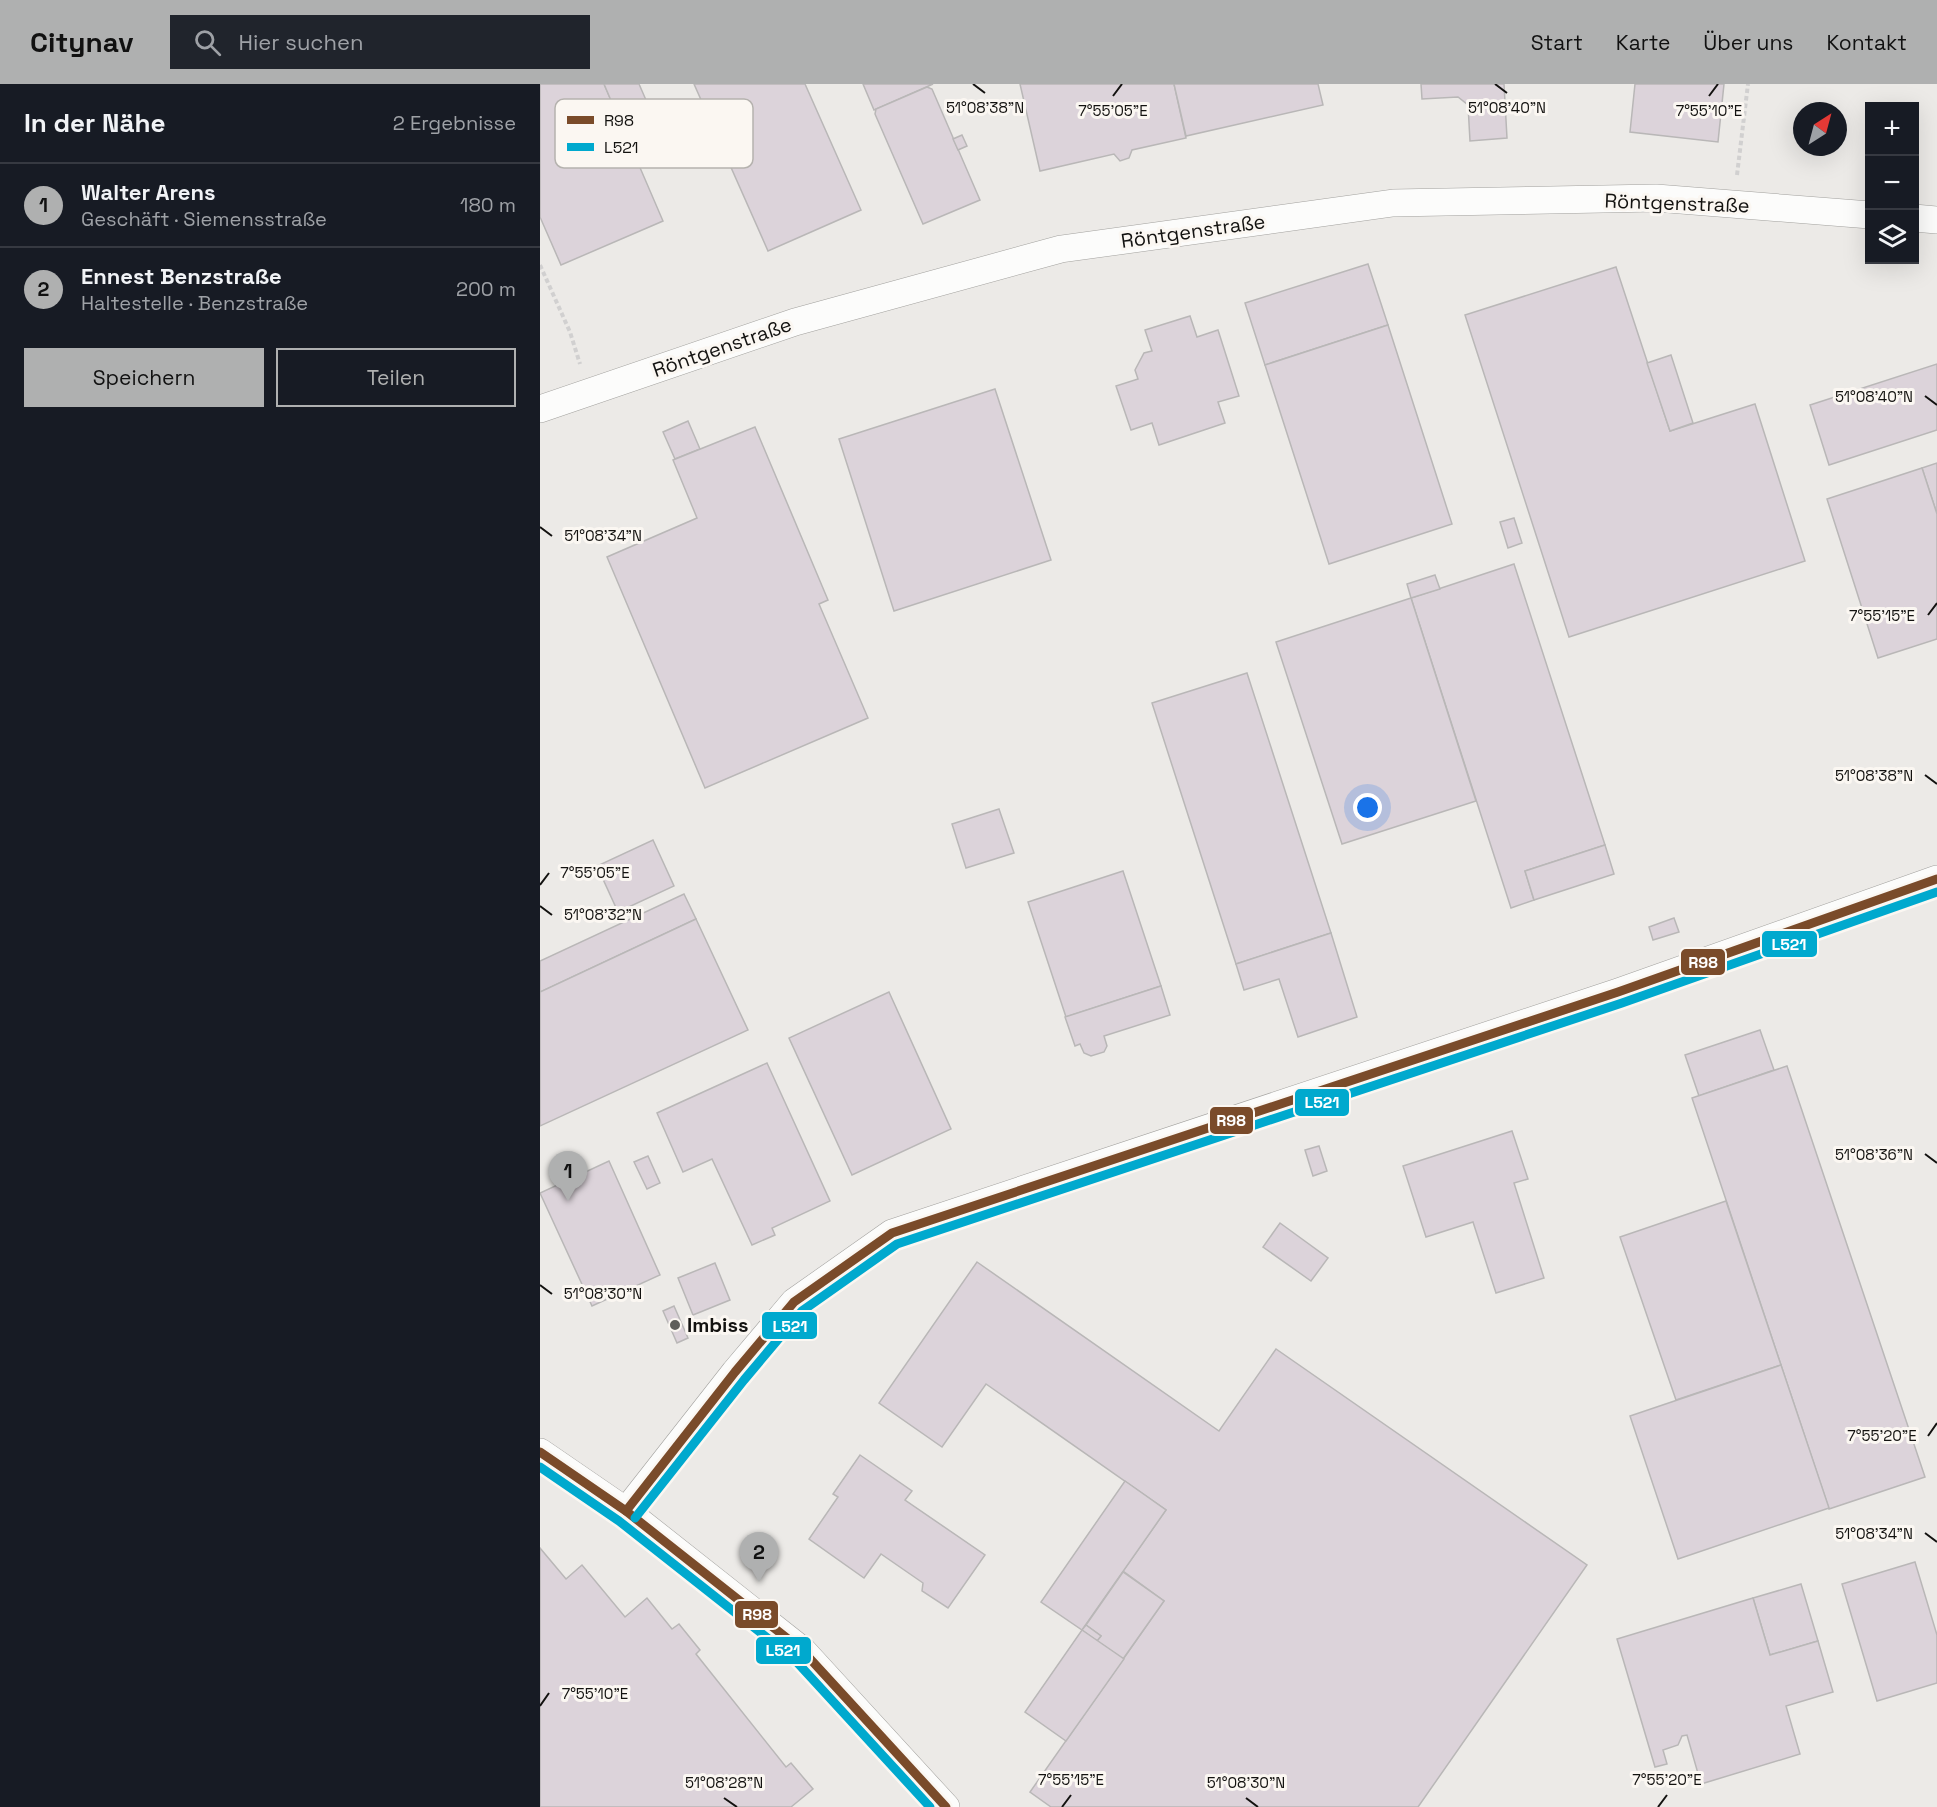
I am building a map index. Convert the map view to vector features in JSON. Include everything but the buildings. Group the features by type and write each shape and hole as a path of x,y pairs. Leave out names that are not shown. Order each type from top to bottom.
{"street":[{"name":"Röntgenstraße","path":"540,409 795,322 1061,249 1393,203 1656,198 1865,215"},
{"path":"1919,218 1937,220"},
{"path":"626,1511 735,1372 794,1302 892,1233 1618,992 1937,879"},
{"path":"540,1452 626,1511 801,1650 946,1807"}],"path":[{"path":"1733,204 1748,84"},
{"path":"540,265 570,332"}],"transit line":[{"name":"R98","path":"626,1511 735,1372 794,1302 892,1233 1618,992 1937,879"},
{"name":"L521","path":"635,1518 744,1380 802,1311 897,1244 1622,1003 1937,892"},
{"name":"R98","path":"540,1452 626,1511 802,1650 946,1807"},
{"name":"L521","path":"540,1467 619,1521 794,1659 930,1807"}],"place":[{"name":"Walter Arens","path":"568,1201"},
{"name":"Imbiss","path":"675,1325"},
{"name":"Ennest Benzstraße","path":"759,1582"}]}
